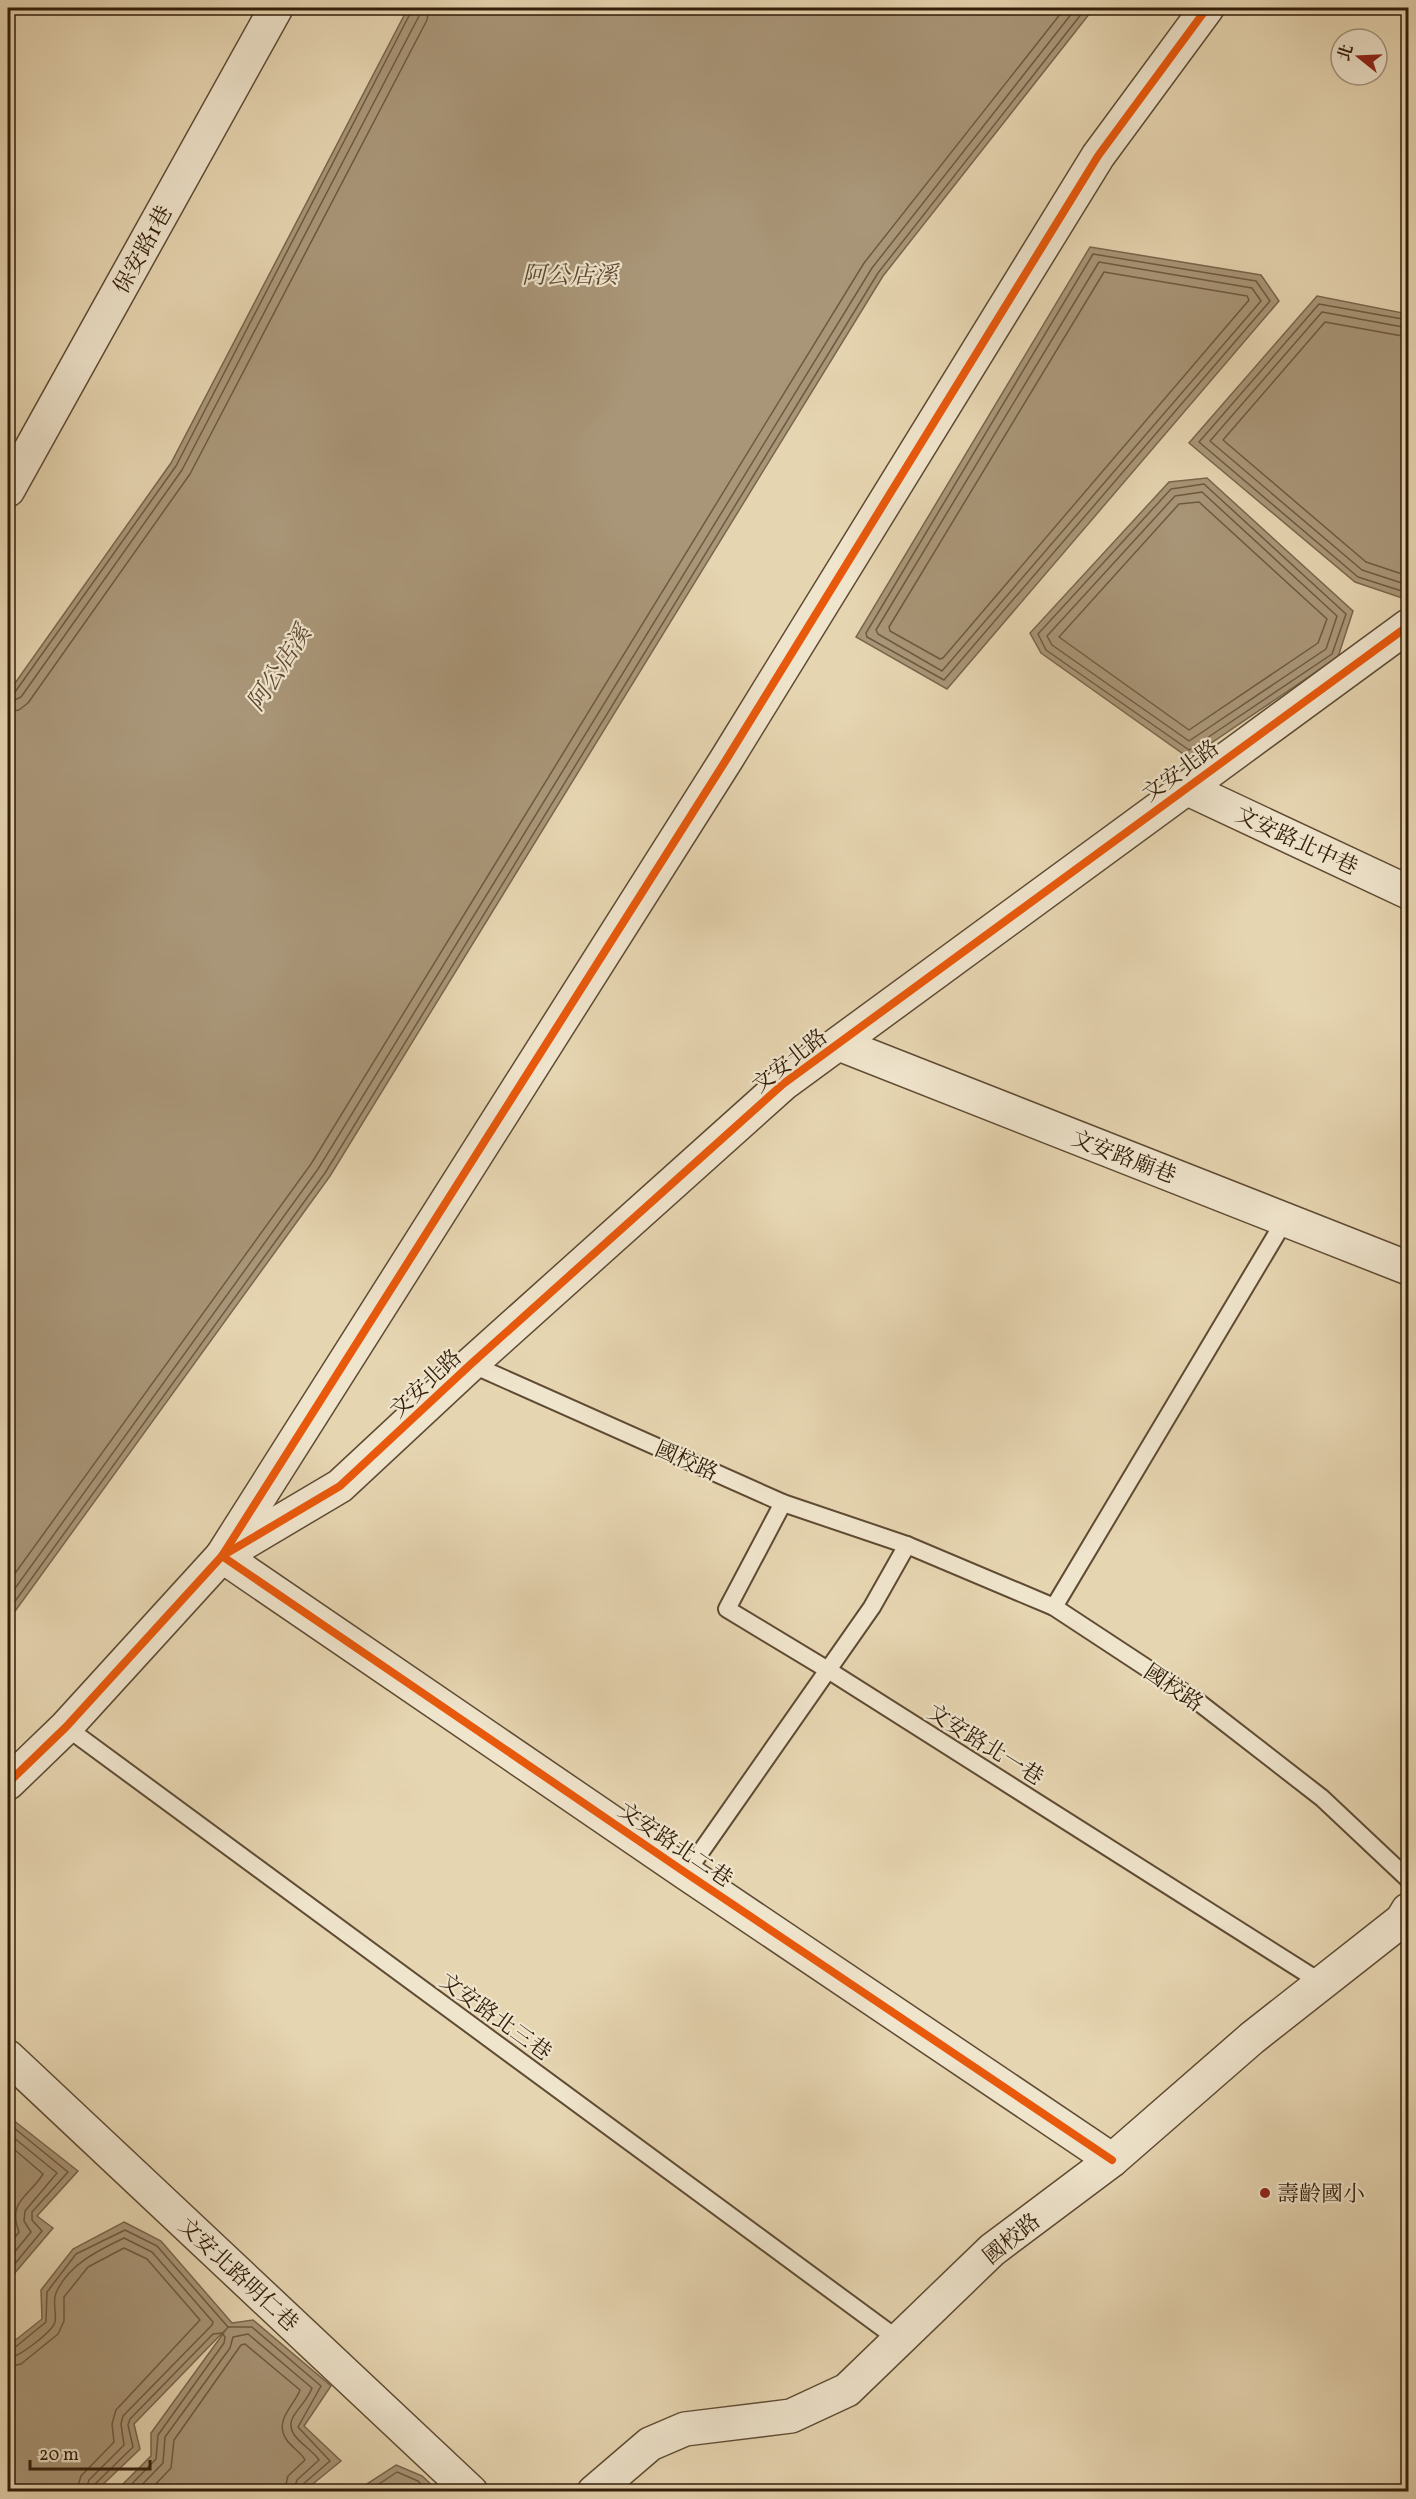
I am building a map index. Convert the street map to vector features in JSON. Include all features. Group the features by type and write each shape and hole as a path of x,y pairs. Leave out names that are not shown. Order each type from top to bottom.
{"street":[{"name":"保安路1巷","path":"8,490 276,8"},
{"path":"8,1784 66,1727 222,1556 726,760 1098,156 1207,8"},
{"name":"文安北路","path":"222,1556 340,1486 471,1364 783,1084 1408,626"},
{"name":"文安路北中巷","path":"1186,788 1408,892"},
{"name":"文安路廟巷","path":"839,1044 1408,1268"},
{"name":"文安路北二巷","path":"222,1556 1112,2160"},
{"name":"國校路","path":"594,2492 650,2444 685,2429 791,2416 847,2390 992,2250 1112,2160 1252,2038 1406,1919"},
{"name":"文安北路明仁巷","path":"8,2057 471,2492"}],"lane":[{"path":"1054,1607 1285,1220"},
{"name":"國校路","path":"471,1364 783,1503 907,1545 1054,1607 1206,1708 1322,1798 1408,1879"},
{"name":"文安路北一巷","path":"783,1503 727,1609 828,1670 1323,1983"},
{"path":"686,1873 872,1607 907,1545"},
{"name":"文安路北三巷","path":"66,1727 899,2340"}],"water":[{"name":"阿公店溪","path":"408,8 1094,8 883,276 330,1176 8,1621 8,693 171,463"},
{"path":"1090,247 1261,275 1279,301 947,689 856,637"},
{"path":"1317,296 1408,314 1408,600 1355,582 1189,443"},
{"path":"1207,478 1353,611 1338,657 1189,758 1041,653 1030,633 1169,482"},
{"path":"8,2116 78,2171 37,2216 53,2228 8,2281"},
{"path":"124,2222 161,2241 232,2323 253,2320 331,2386 304,2426 341,2461 304,2491 116,2491 151,2456 151,2433 228,2327 134,2424 140,2449 96,2491 8,2491 8,2346 42,2319 41,2290 73,2249"},
{"path":"396,2465 422,2476 438,2491 356,2491"}],"cycle path":[{"path":"8,1783 66,1727 222,1556 726,760 1098,156 1207,8"},
{"path":"1112,2160 222,1556 340,1486 471,1364 783,1084 1408,626"}],"place":[{"name":"壽齡國小","path":"1265,2193"}]}
